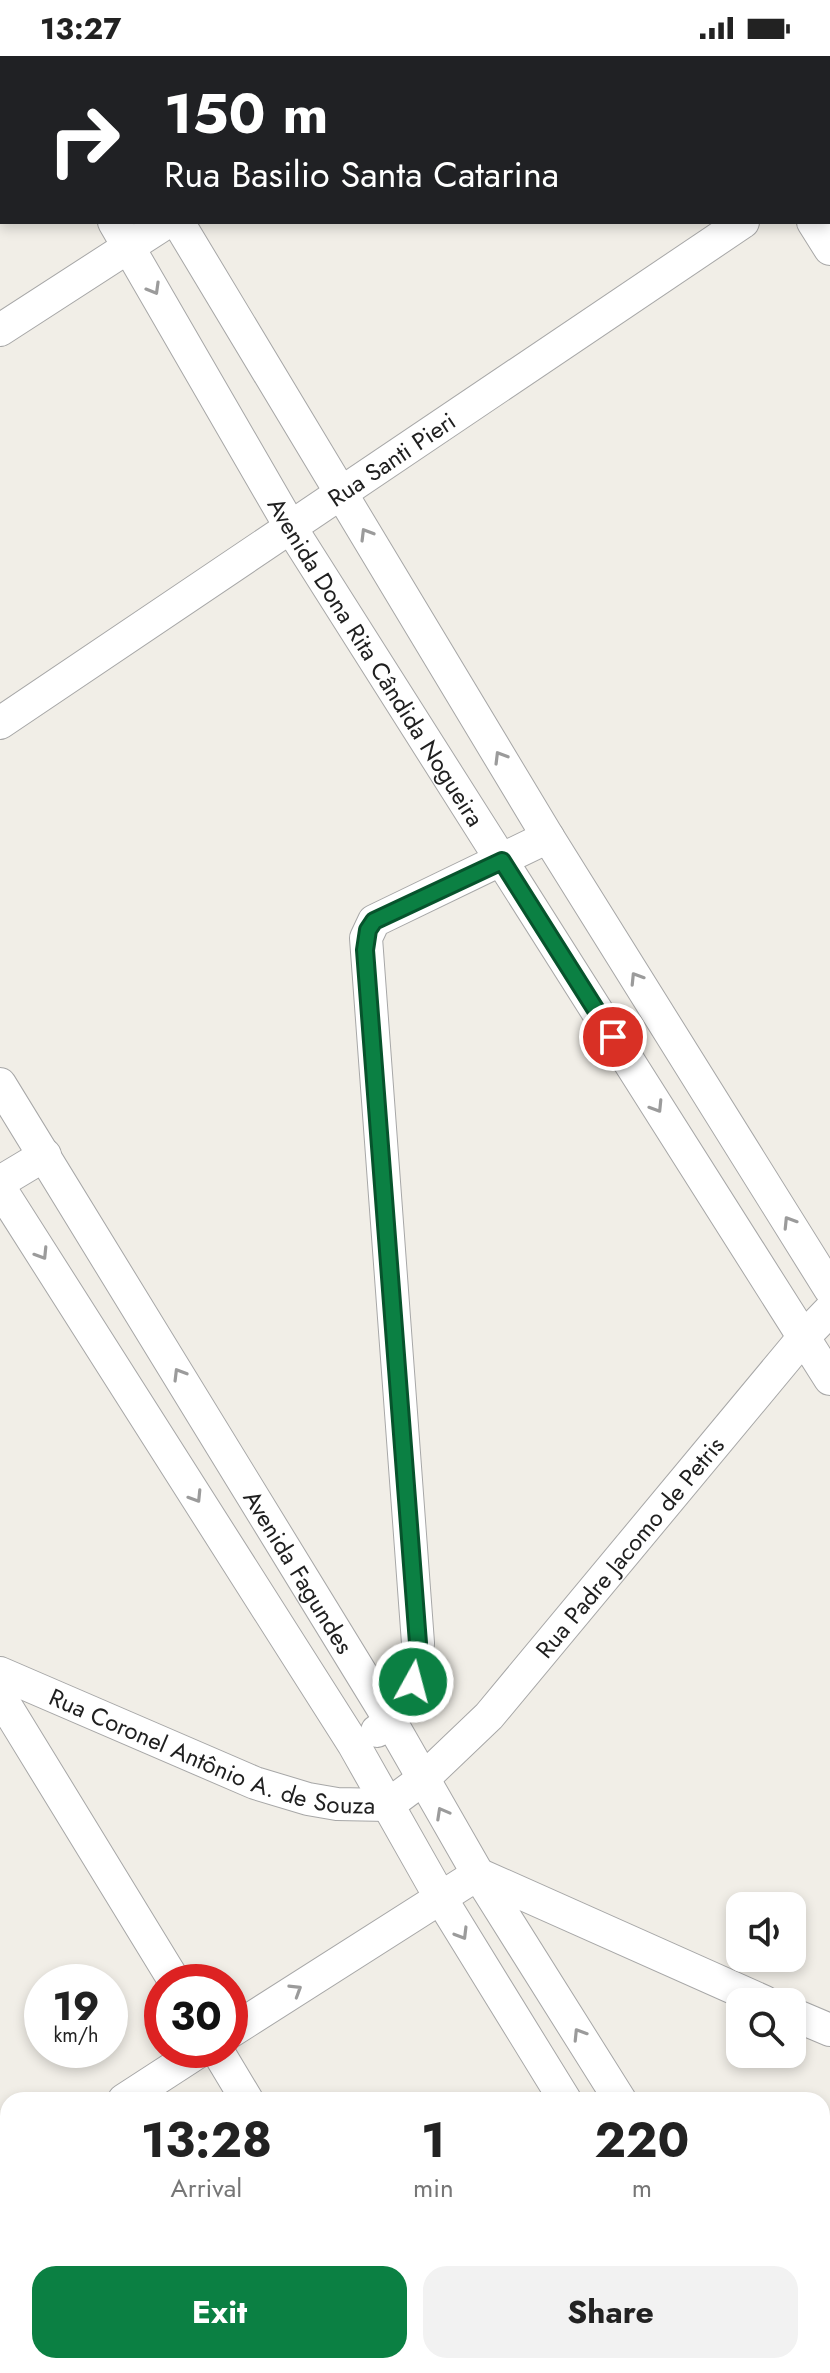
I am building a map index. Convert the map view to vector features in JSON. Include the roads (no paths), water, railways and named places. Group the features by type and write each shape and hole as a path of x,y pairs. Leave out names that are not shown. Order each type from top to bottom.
{"street":[{"path":"0,330 122,234 160,224"},
{"path":"179,224 548,837 830,1289"},
{"name":"Rua Santi Pieri","path":"0,723 740,224"},
{"path":"814,224 830,249"},
{"name":"Avenida Dona Rita Cândida Nogueira","path":"122,234 291,528 830,1379"},
{"path":"354,1745 391,1722 413,1682 418,1643 366,938 374,921 548,837"},
{"name":"Avenida Fagundes","path":"0,1084 391,1722 478,1874 615,2092"},
{"path":"0,1185 45,1155"},
{"name":"Avenida Fagundes","path":"0,1185 354,1745 440,1897 560,2092"},
{"name":"Rua Padre Jacomo de Petris","path":"423,1779 489,1716 803,1338 830,1310"},
{"path":"166,1448 207,1421"},
{"name":"Rua Coronel Antônio A. de Souza","path":"0,1673 255,1783 308,1799 337,1804 388,1805 423,1779"},
{"path":"0,1696 164,1964"},
{"path":"248,2020 478,1874 734,1988"},
{"path":"806,2020 830,2030"},
{"path":"136,2092 173,2068"},
{"path":"228,2068 242,2092"}]}
